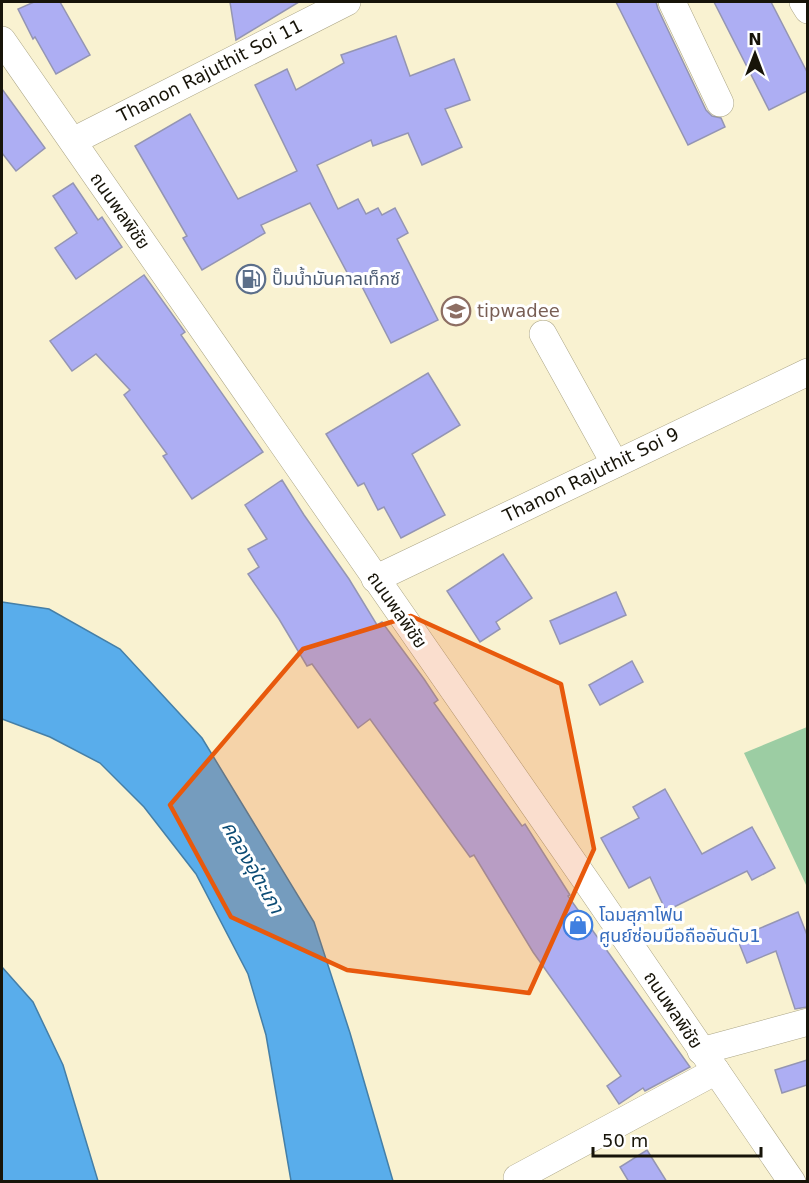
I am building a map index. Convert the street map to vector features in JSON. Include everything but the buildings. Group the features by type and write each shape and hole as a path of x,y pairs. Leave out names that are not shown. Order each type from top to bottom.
{"street":[{"name":"Thanon Rajuthit Soi 11","path":"73,141 347,2"},
{"path":"672,2 720,103"},
{"path":"803,2 807,9"},
{"name":"ถนนพลพิชัย","path":"2,40 792,1182"},
{"path":"543,334 615,464"},
{"name":"Thanon Rajuthit Soi 9","path":"375,579 807,372"},
{"path":"517,1178 708,1061 807,1022"}],"highlighted area":[{"path":"411,616 561,684 594,849 529,993 347,970 231,917 170,805 303,649"}],"green space":[{"path":"807,727 807,887 744,753"}],"water":[{"name":"คลองอุ่ตะเภา","path":"2,602 49,609 120,649 202,738 314,922 350,1033 393,1181 291,1181 266,1035 248,974 196,874 144,807 100,763 50,737 2,719"},
{"path":"2,967 33,1002 63,1065 98,1181 2,1181"}],"place":[{"name":"ปั๊มน้ำมันคาลเท็กซ์","path":"251,279"},
{"name":"tipwadee","path":"456,311"},
{"name":"โฉมสุภาโฟน ศูนย์ซ่อมมือถืออันดับ1","path":"578,925"}]}
